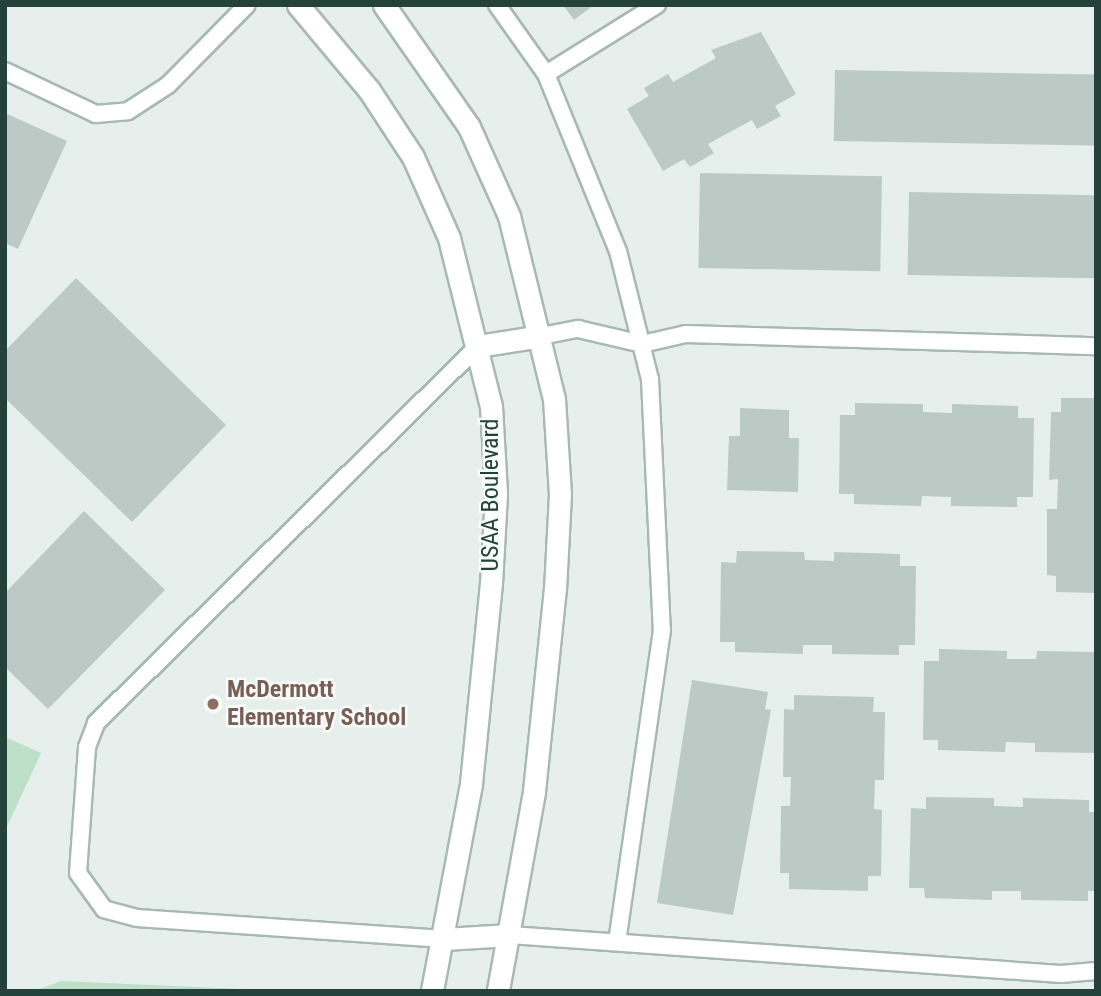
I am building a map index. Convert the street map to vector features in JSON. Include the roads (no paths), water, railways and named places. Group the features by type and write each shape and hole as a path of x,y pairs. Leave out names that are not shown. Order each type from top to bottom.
{"street":[{"name":"USAA Boulevard","path":"298,5 369,90 413,157 449,238 478,346 496,494 491,583 471,784 444,939 432,991"},
{"path":"384,5 469,127 509,216 541,337 560,494 555,588 534,792 498,991"},
{"path":"478,346 541,337"},
{"path":"444,939 510,934"}],"lane":[{"path":"5,71 96,114 128,111 168,85 247,5"},
{"path":"497,5 546,74 618,251 650,379 662,630 617,943"},
{"path":"546,74 657,5"},
{"path":"541,337 578,328 642,344 686,334 1096,346"},
{"path":"444,939 136,918 104,909 78,873 87,747 96,723 478,346"},
{"path":"510,934 1061,974 1096,971"}],"place":[{"name":"McDermott Elementary School","path":"213,704"}]}
